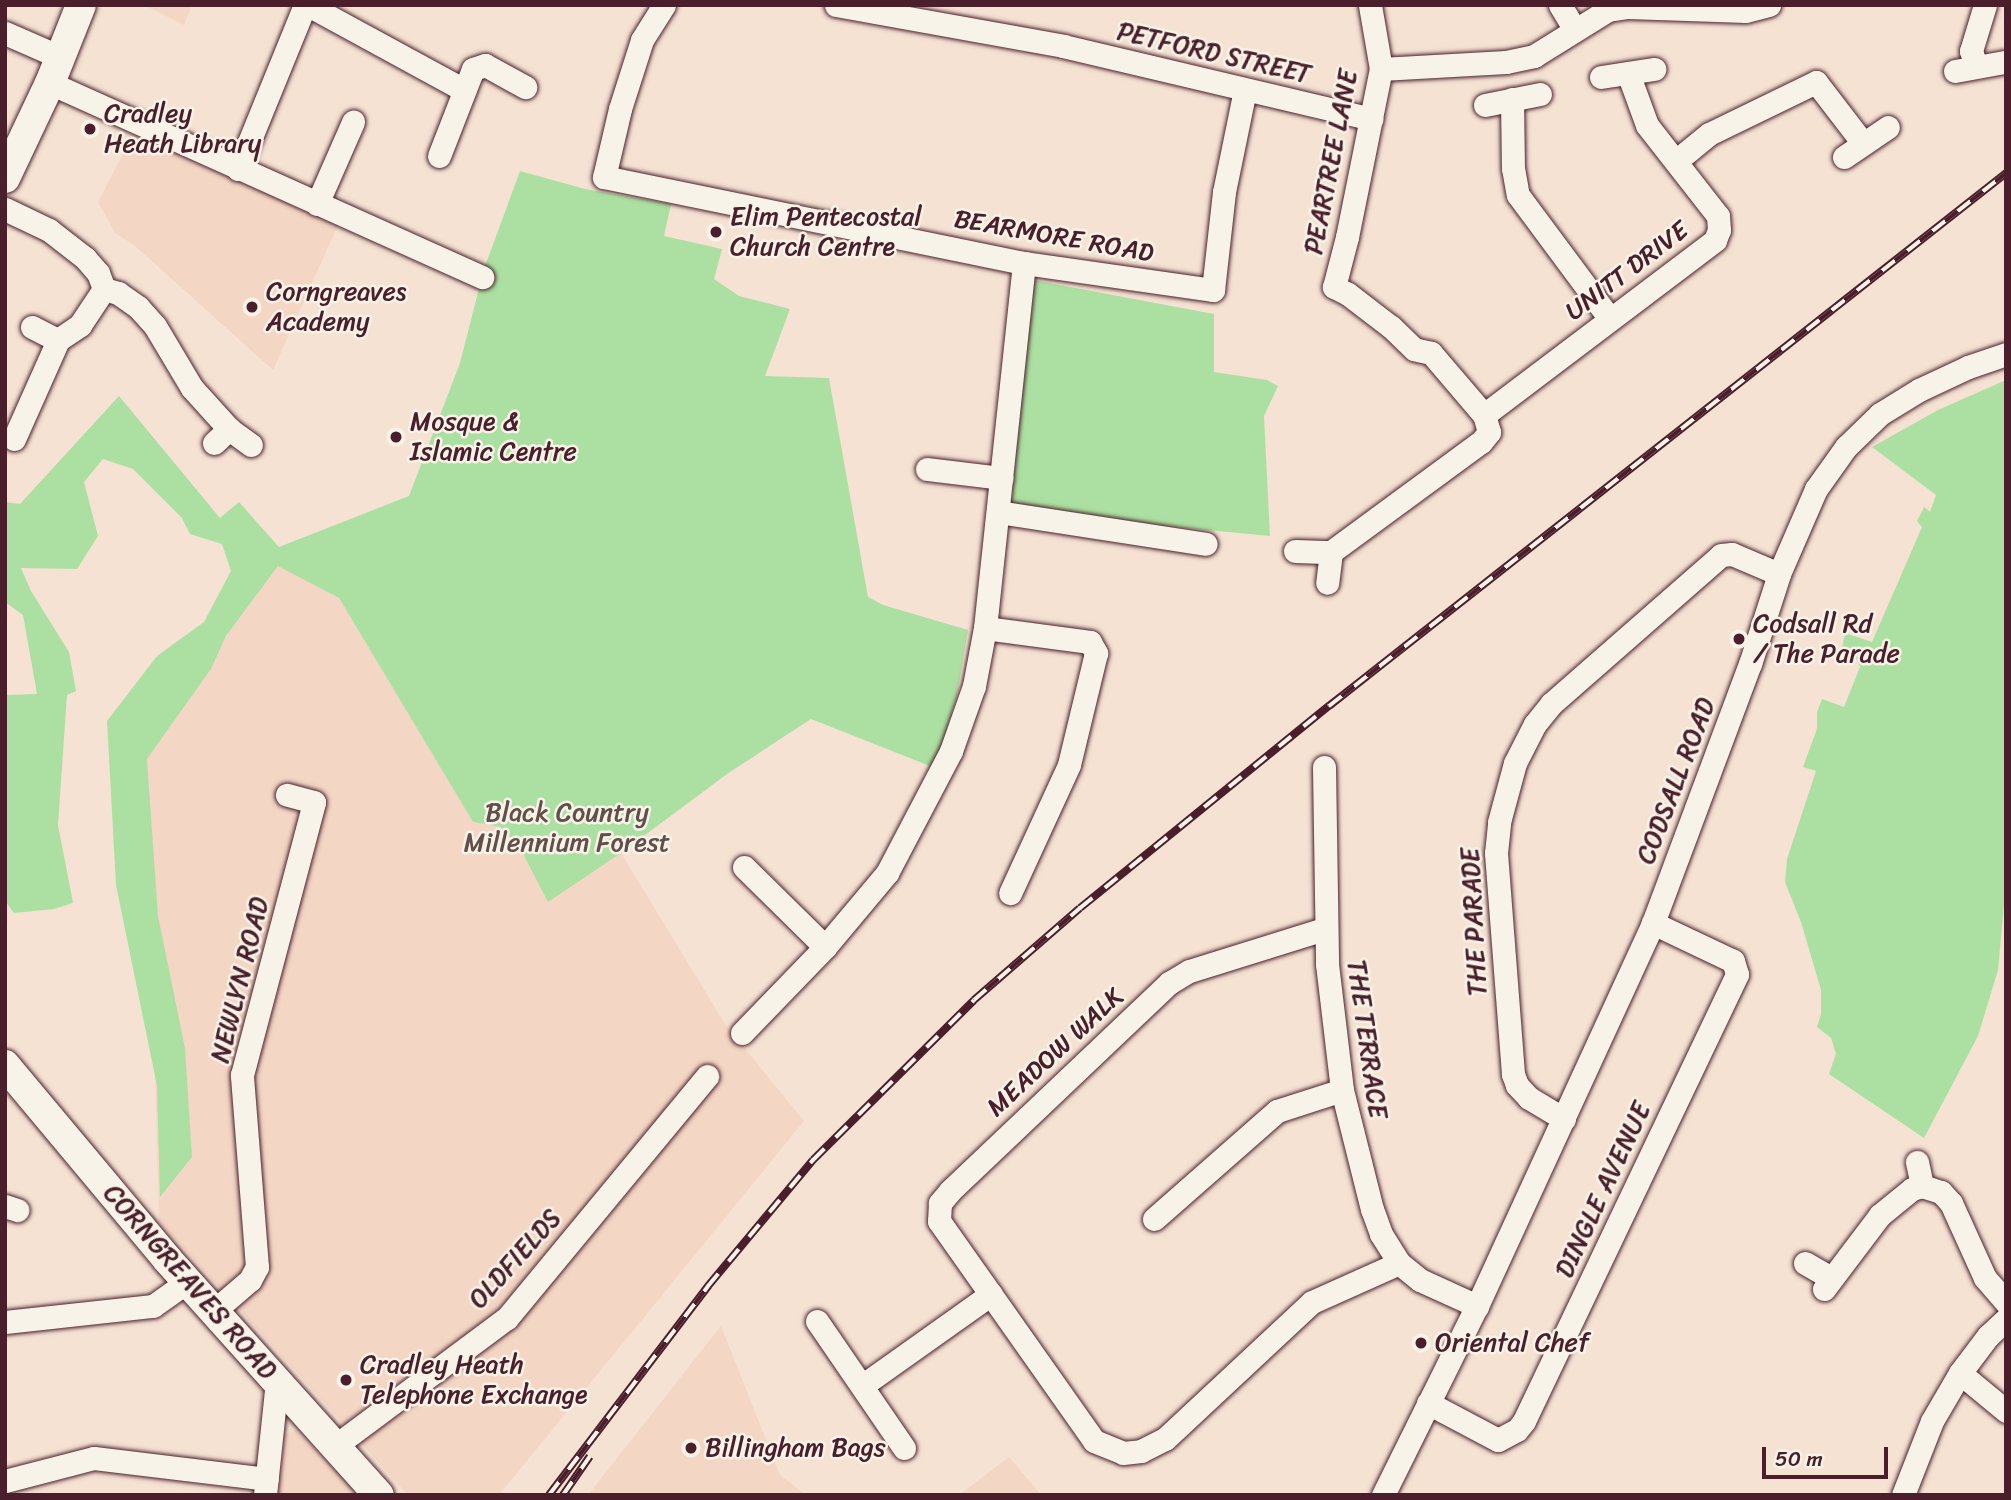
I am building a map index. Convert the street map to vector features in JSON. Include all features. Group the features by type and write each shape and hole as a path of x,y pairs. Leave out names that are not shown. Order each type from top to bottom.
{"main road":[{"path":"5,178 55,70 79,10"},
{"name":"CORNGREAVES ROAD","path":"5,1065 147,1237 379,1495"}],"street":[{"path":"238,169 306,5 464,90"},
{"name":"BEARMORE ROAD","path":"664,5 642,40 620,108 604,177 1024,263 1213,290 1224,191 1245,90"},
{"name":"PETFORD STREET","path":"836,5 1063,46 1371,119"},
{"name":"PEARTREE LANE","path":"1370,5 1381,69 1334,288 1348,294 1391,327 1414,349 1432,353 1484,415"},
{"path":"1560,5 1575,30"},
{"path":"1381,69 1506,62 1548,50 1608,10 1628,7 1746,11 1769,5"},
{"path":"1984,5 1966,68 2004,62"},
{"path":"5,33 55,70 238,169 482,277"},
{"path":"439,156 472,69 485,65 525,87"},
{"path":"1601,77 1654,69"},
{"name":"UNITT DRIVE","path":"1484,415 1715,240 1719,230 1718,216 1647,125 1628,73"},
{"path":"1676,161 1709,134 1815,82 1862,142"},
{"path":"1485,105 1539,94"},
{"path":"1512,99 1513,168 1518,195 1610,319"},
{"path":"317,204 354,121"},
{"path":"1844,157 1862,142 1888,127"},
{"path":"5,209 49,230 85,258 98,273 104,289"},
{"path":"742,1033 825,947 887,873 943,771 974,686 985,628 1024,263"},
{"path":"14,439 58,340 80,325 104,289"},
{"path":"104,289 118,293 138,307 155,326 222,436 251,444"},
{"path":"32,327 58,340"},
{"name":"CODSALL ROAD","path":"1383,1495 1477,1306 1653,923 1750,664 1779,575 1816,489 1864,427 1919,390 1968,367 2006,354"},
{"path":"1295,551 1331,552 1481,442 1489,432 1484,415"},
{"path":"927,468 1001,478"},
{"path":"998,512 1206,544"},
{"path":"1327,583 1331,552"},
{"name":"THE PARADE","path":"1564,1119 1529,1098 1517,1085 1513,1074 1496,853 1499,822 1515,763 1535,724 1551,704 1721,555 1732,554 1779,575"},
{"path":"985,628 1090,642 1096,653 1069,765 1010,893"},
{"name":"THE TERRACE","path":"1324,767 1324,929 1342,1090 1372,1209 1381,1234 1399,1263 1420,1280 1477,1306"},
{"name":"NEWLYN ROAD","path":"215,1310 250,1280 257,1267 242,1075 314,803 287,795"},
{"path":"744,867 825,947"},
{"name":"DINGLE AVENUE","path":"1428,1403 1498,1440 1517,1430 1524,1421 1737,974 1733,961 1653,923"},
{"name":"MEADOW WALK","path":"1324,929 1189,971 1169,983 1057,1087 943,1199 939,1208 939,1222 1094,1441 1123,1453 1141,1451 1165,1439 1312,1302 1399,1263"},
{"name":"OLDFIELDS","path":"335,1446 507,1318 706,1076"},
{"path":"1154,1219 1277,1111 1342,1090"},
{"path":"1917,1162 1922,1186"},
{"path":"1805,1263 1828,1283 1880,1215 1912,1189 1932,1187 1951,1203 1985,1278 2006,1302"},
{"path":"5,1322 153,1306 188,1280"},
{"path":"863,1385 991,1294"},
{"path":"1903,1495 1932,1422 1961,1373 1988,1336 2006,1319"},
{"path":"817,1321 904,1448"},
{"path":"1961,1373 2006,1411"},
{"path":"5,1481 94,1458 266,1487 277,1381"}],"shaded area":[{"path":"144,5 192,5 184,25"},
{"name":"Corngreaves Academy","path":"134,133 338,225 273,370 134,245 115,233 98,202"},
{"path":"278,565 339,598 473,822 501,827 520,848 548,901 621,853 725,1024 804,1121 499,1495 408,1495 159,1221 147,759 211,669 226,636"},
{"path":"721,1326 780,1475 806,1495 588,1495"},
{"path":"296,1430 360,1495 279,1495 285,1434"},
{"path":"1009,1457 1041,1495 959,1495"}],"green space":[{"name":"Black Country Millennium Forest","path":"520,171 585,189 671,204 664,236 722,249 714,279 739,296 790,309 765,376 829,378 868,597 883,605 968,630 957,695 935,768 811,719 727,774 621,853 548,902 520,848 501,827 473,822 339,598 278,566 226,636 211,669 147,759 158,916 185,1048 192,1157 160,1197 157,1086 116,885 107,721 157,656 204,622 231,571 222,544 190,534 182,518 133,469 103,459 84,482 98,536 77,569 21,568 31,591 69,652 76,691 67,695 58,825 73,903 54,909 14,913 5,901 5,695 37,694 23,615 5,602 5,502 20,504 119,396 220,518 239,502 279,547 409,496 460,363 484,269"},
{"path":"1033,280 1214,314 1214,372 1267,380 1278,386 1264,416 1270,536 1018,512 1011,505"},
{"path":"2006,380 2006,884 1998,970 1978,1036 1924,1138 1829,1074 1836,1054 1831,1038 1817,1027 1821,1014 1821,990 1801,922 1785,882 1787,859 1816,771 1803,767 1817,729 1817,712 1822,699 1844,707 1860,667 1855,656 1842,648 1845,633 1872,642 1922,527 1917,521 1924,507 1930,512 1936,495 1872,447 1938,410"}],"railway":[{"path":"549,1495 708,1286 813,1160 974,1000 1080,908 1329,706 2006,173"},
{"path":"563,1495 590,1456"}],"place":[{"name":"Cradley Heath Library","path":"90,129"},
{"name":"Elim Pentecostal Church Centre","path":"716,232"},
{"name":"Corngreaves Academy","path":"252,307"},
{"name":"Mosque & Islamic Centre","path":"396,437"},
{"name":"Codsall Rd / The Parade","path":"1739,639"},
{"name":"Oriental Chef","path":"1421,1343"},
{"name":"Cradley Heath Telephone Exchange","path":"346,1380"},
{"name":"Billingham Bags","path":"691,1448"}]}
